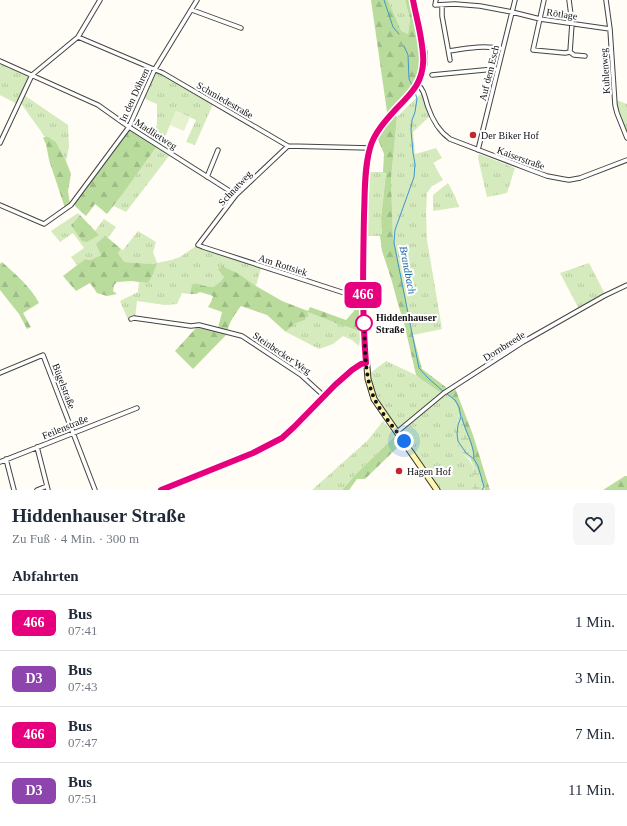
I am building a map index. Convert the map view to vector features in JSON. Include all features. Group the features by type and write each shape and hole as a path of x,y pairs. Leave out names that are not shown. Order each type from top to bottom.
{"main road":[{"path":"413,0 424,56 423,69 415,87 379,129 370,148 366,165 365,186 363,299 367,366 369,383 374,399 437,490"},
{"path":"161,490 174,488 282,438 346,376 353,371 367,366"}],"street":[{"path":"0,142 32,75 78,37 100,0"},
{"name":"In den Döhren","path":"0,205 44,224 71,205 129,127 155,69 197,0"},
{"path":"436,0 435,5 442,5 442,16 450,60"},
{"name":"Auf dem Esch","path":"478,150 515,0"},
{"path":"544,0 533,50 565,53 570,52 574,55 585,56"},
{"path":"569,0 572,23 570,52"},
{"name":"Kuhlenweg","path":"606,0 610,29 616,113 627,138"},
{"name":"Rötlage","path":"442,5 455,2 610,29"},
{"path":"192,10 241,28"},
{"name":"Schmiedestraße","path":"78,37 155,69 288,146 370,148"},
{"path":"448,51 487,46 503,49"},
{"name":"Madlietweg","path":"0,61 98,105 129,127 236,195"},
{"path":"432,75 498,70"},
{"name":"Kaiserstraße","path":"415,87 422,88 431,113 446,136 455,142 547,176 569,180 585,177 627,160"},
{"name":"Schnatweg","path":"198,245 236,195 288,146"},
{"path":"207,176 218,150"},
{"name":"Am Rottsiek","path":"198,245 363,299"},
{"name":"Dornbreede","path":"397,432 443,394 523,342 604,296 627,285"},
{"name":"Steinbecker Weg","path":"131,319 134,318 192,326 199,325 242,336 301,375 324,396"},
{"name":"Bügelstraße","path":"0,373 44,355 95,490"},
{"name":"Feilenstraße","path":"0,462 137,408"},
{"path":"37,447 47,488 37,490"},
{"path":"6,459 14,490"}],"green space":[{"path":"371,0 388,0 401,31 408,34 410,19 405,0 412,0 421,49 421,68 417,78 407,94 404,95 395,106 387,112"},
{"path":"388,0 405,0 410,19 408,34 401,32"},
{"path":"0,63 29,75 30,79 17,104 0,95"},
{"path":"157,72 213,104 195,145 186,142 196,120 176,111 161,146 149,138 157,125 157,104 143,98 155,73"},
{"path":"422,93 429,117 413,132 415,154 436,148 442,158 433,163 443,180 432,186 427,193 426,213 427,240 442,329 413,335 393,238 391,179 397,117"},
{"path":"24,95 68,125 69,147 66,161 56,142 47,136 45,137 20,102"},
{"path":"616,100 627,104 627,134 618,111"},
{"path":"176,111 190,117 184,131 170,125"},
{"path":"395,115 397,117 391,179 393,238 413,335 422,369 447,388 441,393 416,375 404,323 382,251 380,236 382,233 381,218 386,173 383,172 384,154 377,137"},
{"path":"129,131 132,131 157,146 107,214 95,204 86,216 75,206 75,203"},
{"path":"47,136 56,142 71,174 68,191 70,204 65,208 43,138"},
{"path":"157,146 169,154 169,156 126,212 114,206"},
{"path":"479,154 515,168 507,193 487,197 478,158"},
{"path":"369,172 386,172 381,218 382,233 380,236 366,236"},
{"path":"448,183 459,207 433,211 433,195"},
{"path":"78,213 80,215 71,225 99,235 95,231 104,219 116,227 108,238 105,236 101,255 90,260 85,259 77,265 71,257 84,248 73,233 60,242 51,231"},
{"path":"80,215 99,235 87,242 82,241 71,225"},
{"path":"138,231 156,242 153,252 157,263 180,257 196,246 261,268 256,286 239,274 224,277 213,287 192,285 190,294 182,293 177,304 165,305 137,301 135,319 129,322 120,301 138,292 139,282 148,283 156,263 123,262 118,253 121,249 123,250"},
{"path":"105,236 121,249 118,253 124,262 157,263 148,283 131,281 117,282 114,285 113,291 117,294 107,296 97,293 90,283 76,291 63,276 85,259 90,260 101,255 96,244"},
{"path":"2,262 27,286 39,303 23,313 31,327 27,329 19,314 0,290 0,264"},
{"path":"589,263 605,294 579,309 560,273"},
{"path":"222,266 239,274 282,301 308,311 310,307 346,320 354,311 358,300 361,301 361,332 308,312 305,320 294,324 286,332 267,315 241,306 230,322 227,334 193,369 175,351 196,328 200,327 216,330 218,328 222,312 208,307 213,296 200,292 190,294 192,284 213,287 224,277 218,269"},
{"path":"308,311 342,326 361,332 359,346 352,340 343,336 333,344 319,349 286,332 294,324 305,320"},
{"path":"386,361 416,375 441,393 402,426 397,427 394,425 375,396 369,374"},
{"path":"455,388 473,435 490,490 485,490 473,461 473,452 456,404 446,394"},
{"path":"446,394 453,400 459,414 457,420 462,453 473,465 474,478 472,490 439,490 402,436 401,430"},
{"path":"459,414 473,452 473,461 485,490 472,490 474,469 471,460 462,453 457,443 454,431"},
{"path":"383,421 395,436 357,473 342,490 312,490 368,440"},
{"path":"395,436 399,442 399,446 365,479 357,479 349,490 342,490 357,473"},
{"path":"627,476 627,490 603,490"}],"waterway":[{"path":"384,0 393,27 399,34"},
{"name":"Brandbach","path":"404,46 408,55 409,79 413,87"},
{"name":"Brandbach","path":"415,92 417,99 411,130 415,164 414,177 395,230 394,243 419,368 444,392"},
{"name":"Brandbach","path":"447,394 455,400 459,407 461,417 458,425 458,441 466,453 474,459 478,466 484,487 482,490"},
{"path":"462,418 473,448 474,458"}],"bus line":[{"name":"466","path":"161,490 263,449 282,438 335,385 352,370 361,364 366,363 363,259 366,165 370,148 379,129 416,87 423,69 424,52 413,0"}],"place":[{"name":"Der Biker Hof","path":"473,135"},
{"name":"Hiddenhauser Straße","path":"364,323"},
{"name":"Hagen Hof","path":"399,471"}],"route":[{"path":"364,323 364,320 367,368 370,388 377,404 404,441"}]}
